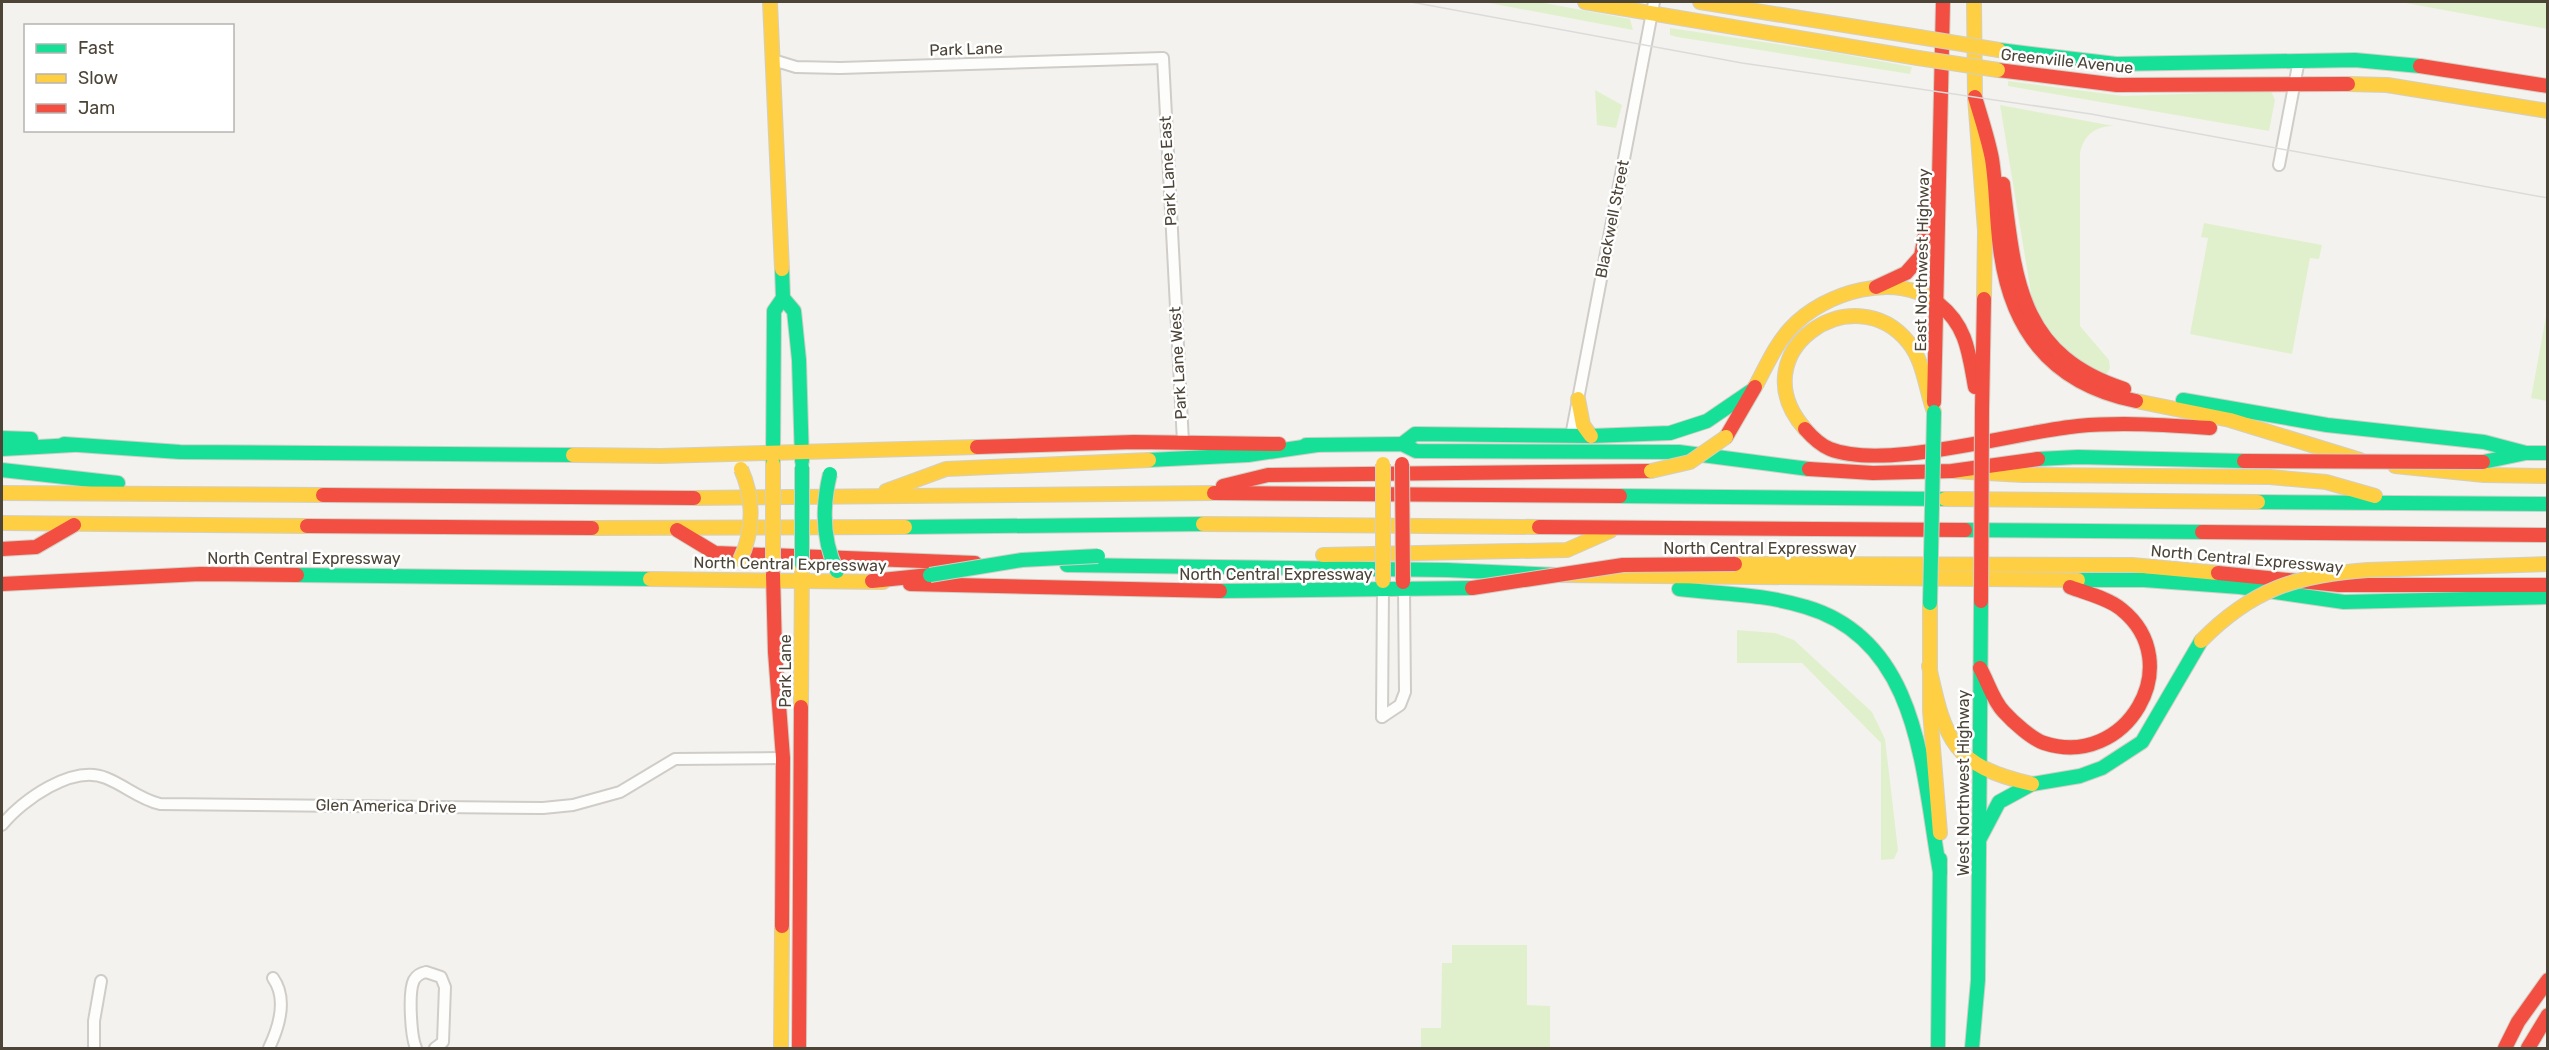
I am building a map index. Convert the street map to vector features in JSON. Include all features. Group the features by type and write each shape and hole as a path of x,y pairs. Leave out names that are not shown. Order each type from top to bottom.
{"main road":[{"name":"Park Lane","path":"770,2 783,298 774,311 773,459 774,652 783,758 781,1048"},
{"name":"Greenville Avenue","path":"1585,2 1652,8 1918,58 2117,85 2295,82 2404,87 2547,111"},
{"name":"Greenville Avenue","path":"1700,2 1999,50 2116,64 2355,60 2444,68 2541,84"},
{"name":"East Northwest Highway","path":"1931,519 1938,303 1943,2"},
{"path":"1974,2 1975,97 1986,242 1982,410"},
{"path":"2531,108 2541,84"},
{"path":"1975,97 2002,179 2015,274 2025,305 2041,333 2063,357 2090,376 2131,390 2244,411 2327,425 2484,442 2526,453"},
{"path":"1989,141 2007,287 2021,322 2040,351 2063,373 2088,388 2117,399 2230,420 2325,451 2399,466 2484,475 2547,476"},
{"path":"1872,290 1906,273 1921,256 1940,161"},
{"path":"1194,493 1268,475 1602,471 1671,468 1690,462 1726,437 1778,346 1796,322 1823,301 1848,292 1903,289 1938,303 1953,315 1969,348 1974,385 1982,410"},
{"name":"Park Lane","path":"783,298 794,311 799,360 802,460 802,819 799,1048"},
{"path":"1934,412 1926,394 1920,363 1904,336 1870,318 1851,314 1828,318 1809,331 1795,346 1785,368 1784,390 1792,415 1812,438 1830,449 1864,455 1889,456 2077,426 2122,424 2177,424 2282,438"},
{"path":"1402,444 1415,434 1591,436 1670,434 1707,421 1755,387"},
{"path":"1578,399 1583,425 1591,436"},
{"name":"West Northwest Highway","path":"1972,1048 1978,980 1982,410"},
{"path":"2,438 180,452 724,454 802,460 849,451 937,447 1182,442 1317,445 1387,443 1402,444 1416,451 1679,452 1833,471 2270,477 2326,482 2401,503"},
{"path":"1383,586 1383,464 1387,443"},
{"path":"1402,444 1403,586"},
{"path":"2,449 73,445"},
{"path":"872,496 946,469 1248,455 1317,445"},
{"path":"842,576 828,552 827,486 835,465 849,451"},
{"path":"1952,471 2032,459 2078,457 2244,461 2483,462 2526,453 2547,453"},
{"path":"718,579 740,561 748,546 749,538 749,489 741,469 724,454"},
{"path":"2,470 60,475 190,494"},
{"path":"2,492 872,496 1194,493 2547,504"},
{"name":"West Northwest Highway","path":"1931,519 1929,666 1938,797 1940,872 1938,1048"},
{"name":"North Central Expressway","path":"2,523 676,529 1077,524 2547,535"},
{"path":"2,549 36,547 75,524"},
{"path":"872,581 930,575 1022,560 1098,556 1272,556 1567,550 1618,528"},
{"path":"676,529 715,553 1096,566 1447,570 1599,578 2186,582 2344,602 2547,597"},
{"name":"North Central Expressway","path":"2,584 200,574 718,579 773,582 802,582 842,576 872,581 967,587 1178,591 1383,586 1472,588 1623,565 1735,564 2132,565 2339,585 2547,585"},
{"path":"1929,666 1941,721 1961,753 1979,766 2012,781 2032,784 2080,776 2102,768 2142,742 2201,641 2221,618 2251,598 2291,580 2325,572 2547,564"},
{"path":"1599,578 1783,601 1822,612 1860,634 1891,670 1910,712 1940,872"},
{"path":"1980,668 2004,711 2038,740 2058,747 2076,749 2093,746 2114,736 2135,716 2147,694 2151,675 2149,651 2141,631 2129,615 2113,602 2094,592 2065,586 2004,581"},
{"path":"783,758 790,762 794,772 793,794 797,814 802,819"},
{"path":"1979,840 1990,815 1999,802 2032,784"},
{"path":"2505,1048 2518,1022 2547,980"},
{"path":"781,986 800,985"},
{"path":"2528,1048 2547,1015"}],"street":[{"name":"Blackwell Street","path":"1571,436 1652,8"},
{"name":"Park Lane","path":"772,60 796,67 840,68 1163,58"},
{"name":"Park Lane East","path":"1163,58 1174,284"},
{"path":"2279,165 2299,60"},
{"name":"Park Lane West","path":"1174,284 1182,442"},
{"path":"1383,586 1382,717 1400,705 1405,692 1403,586"},
{"name":"Glen America Drive","path":"2,825 17,807 34,795 72,778 88,774 108,778 142,799 160,804 543,808 573,806 620,792 675,759 783,758"},
{"path":"416,1048 412,1036 412,986 417,977 426,972 441,977 445,987 443,1042 435,1048"},
{"path":"269,1048 277,1033 281,1011 280,994 273,978"},
{"path":"94,1048 94,1021 101,981"}],"green space":[{"path":"1484,2 1539,2 1630,19 1633,30"},
{"path":"2400,2 2547,2 2547,29"},
{"path":"1670,28 1837,53 1912,67 1910,74 1677,37 1670,35"},
{"path":"2008,81 2123,96 2271,91 2275,100 2269,131 2008,86"},
{"path":"1595,90 1622,105 1616,128 1597,125"},
{"path":"2000,105 2114,126 2107,126 2091,133 2084,141 2080,153 2080,326 2109,360 2110,368 2106,375 2082,364 2060,346 2043,323 2032,299"},
{"path":"2204,223 2322,245 2319,259 2310,258 2292,354 2190,334 2208,238 2201,237"},
{"path":"2547,311 2547,401 2531,398"},
{"path":"1737,630 1775,633 1794,640 1872,712 1885,739 1898,850 1894,859 1881,860 1881,743 1802,663 1737,663"},
{"path":"1452,945 1527,945 1527,1005 1550,1006 1550,1048 1421,1048 1421,1028 1441,1028 1442,963 1452,963"}],"tram line":[{"path":"1411,2 1742,63 2091,114 2548,198"}],"traffic: fast":[{"path":"1999,50 2116,64 2355,60 2420,66"},
{"path":"782,269 783,298 794,311 799,360 802,461"},
{"path":"773,463 774,311 783,298"},
{"path":"1402,444 1415,434 1591,436 1670,433 1707,421 1751,391"},
{"path":"2183,400 2327,425 2484,442 2526,453"},
{"path":"1930,603 1934,412"},
{"path":"2,438 31,439"},
{"path":"64,444 180,452 573,455"},
{"path":"1306,445 1402,444 1416,451 1679,452 1809,469"},
{"path":"2,449 73,445"},
{"path":"1149,460 1248,455 1317,445"},
{"path":"2483,462 2526,453 2548,453"},
{"path":"2038,459 2078,457 2244,461"},
{"path":"802,467 802,564"},
{"path":"2,470 118,483"},
{"path":"830,474 825,523 828,547 837,571"},
{"path":"1620,496 1945,499"},
{"path":"2258,502 2548,504"},
{"path":"905,527 1203,524"},
{"path":"1965,530 2202,532"},
{"path":"930,575 1022,560 1098,556"},
{"path":"1067,565 1447,570 1557,575"},
{"path":"297,575 650,579"},
{"path":"2078,580 2144,580 2240,587 2344,602 2548,597"},
{"path":"1220,591 1472,588"},
{"path":"1679,589 1759,597 1806,607 1844,624 1873,649 1894,680 1909,716 1928,794 1940,872"},
{"path":"1972,1048 1978,980 1981,601"},
{"path":"1979,840 1999,802 2032,784 2080,776 2102,768 2142,742 2201,641"},
{"path":"1938,1048 1940,859"}],"traffic: slow":[{"path":"770,2 782,269"},
{"path":"1585,2 1918,58"},
{"path":"1700,2 1919,37"},
{"path":"1974,2 1975,97 1985,231 1984,299"},
{"path":"1919,37 1999,50"},
{"path":"1918,58 1998,70"},
{"path":"2348,84 2387,85 2548,111"},
{"path":"1755,387 1785,335 1805,315 1822,304 1862,290 1882,287 1903,288 1922,294 1939,304"},
{"path":"1805,429 1788,401 1785,374 1794,350 1811,331 1834,319 1860,316 1886,323 1909,343 1921,367 1934,412"},
{"path":"1578,399 1583,425 1591,436"},
{"path":"2136,401 2230,420 2360,460"},
{"path":"1651,471 1690,462 1726,437"},
{"path":"573,455 661,456 977,447"},
{"path":"886,491 946,469 1149,460"},
{"path":"773,464 773,565"},
{"path":"1383,464 1383,581"},
{"path":"2395,466 2484,475 2548,476"},
{"path":"740,560 748,538 751,514 748,491 741,469"},
{"path":"1952,471 2023,475 2270,477 2326,482 2375,496"},
{"path":"2,493 323,495"},
{"path":"694,498 1214,493"},
{"path":"1945,499 2258,502"},
{"path":"2,523 307,526"},
{"path":"1203,524 1539,527"},
{"path":"592,528 905,527"},
{"path":"1323,555 1567,550 1610,531"},
{"path":"801,707 802,564"},
{"path":"1735,564 2132,565 2218,573"},
{"path":"2368,570 2548,564"},
{"path":"2201,641 2239,609 2277,588 2319,576 2368,570"},
{"path":"1557,575 2078,580"},
{"path":"650,579 883,582"},
{"path":"1930,603 1930,711 1940,833"},
{"path":"1929,666 1941,714 1957,746 1969,759 1985,769 2032,784"},
{"path":"781,1048 782,926"}],"traffic: jam":[{"path":"1934,402 1943,2"},
{"path":"2420,66 2548,86"},
{"path":"1998,70 2117,85 2348,84"},
{"path":"1975,97 1992,159 1999,243 2007,284 2016,310 2028,333 2061,369 2083,383 2136,401"},
{"path":"2003,184 2012,251 2019,282 2029,309 2043,334 2062,356 2089,374 2124,389"},
{"path":"1876,287 1906,273 1921,256 1933,192"},
{"path":"1982,410 1984,299"},
{"path":"1939,304 1956,322 1961,331 1975,387"},
{"path":"1726,437 1755,387"},
{"path":"1981,601 1982,410"},
{"path":"1805,429 1830,449 1854,455 1883,456 1951,448 2078,426 2128,424 2210,428"},
{"path":"977,447 1134,442 1279,444"},
{"path":"1809,469 1873,473 1952,471 2038,459"},
{"path":"2244,461 2483,462"},
{"path":"1402,464 1403,582"},
{"path":"1223,486 1268,475 1651,471"},
{"path":"1214,493 1620,496"},
{"path":"323,495 694,498"},
{"path":"2,549 36,547 74,525"},
{"path":"307,526 592,528"},
{"path":"1539,527 1965,530"},
{"path":"677,530 715,553 975,563"},
{"path":"2202,532 2548,535"},
{"path":"1472,588 1623,565 1735,564"},
{"path":"2218,573 2339,585 2548,585"},
{"path":"2,584 200,574 297,575"},
{"path":"773,574 775,652 783,758 782,926"},
{"path":"872,581 930,575"},
{"path":"910,584 1220,591"},
{"path":"1980,668 2000,708 2023,730 2044,743 2074,747 2100,741 2122,727 2139,706 2148,682 2149,657 2141,631 2116,605 2070,587"},
{"path":"799,1048 801,707"},
{"path":"2505,1048 2518,1022 2548,980"},
{"path":"2528,1048 2548,1015"}]}
